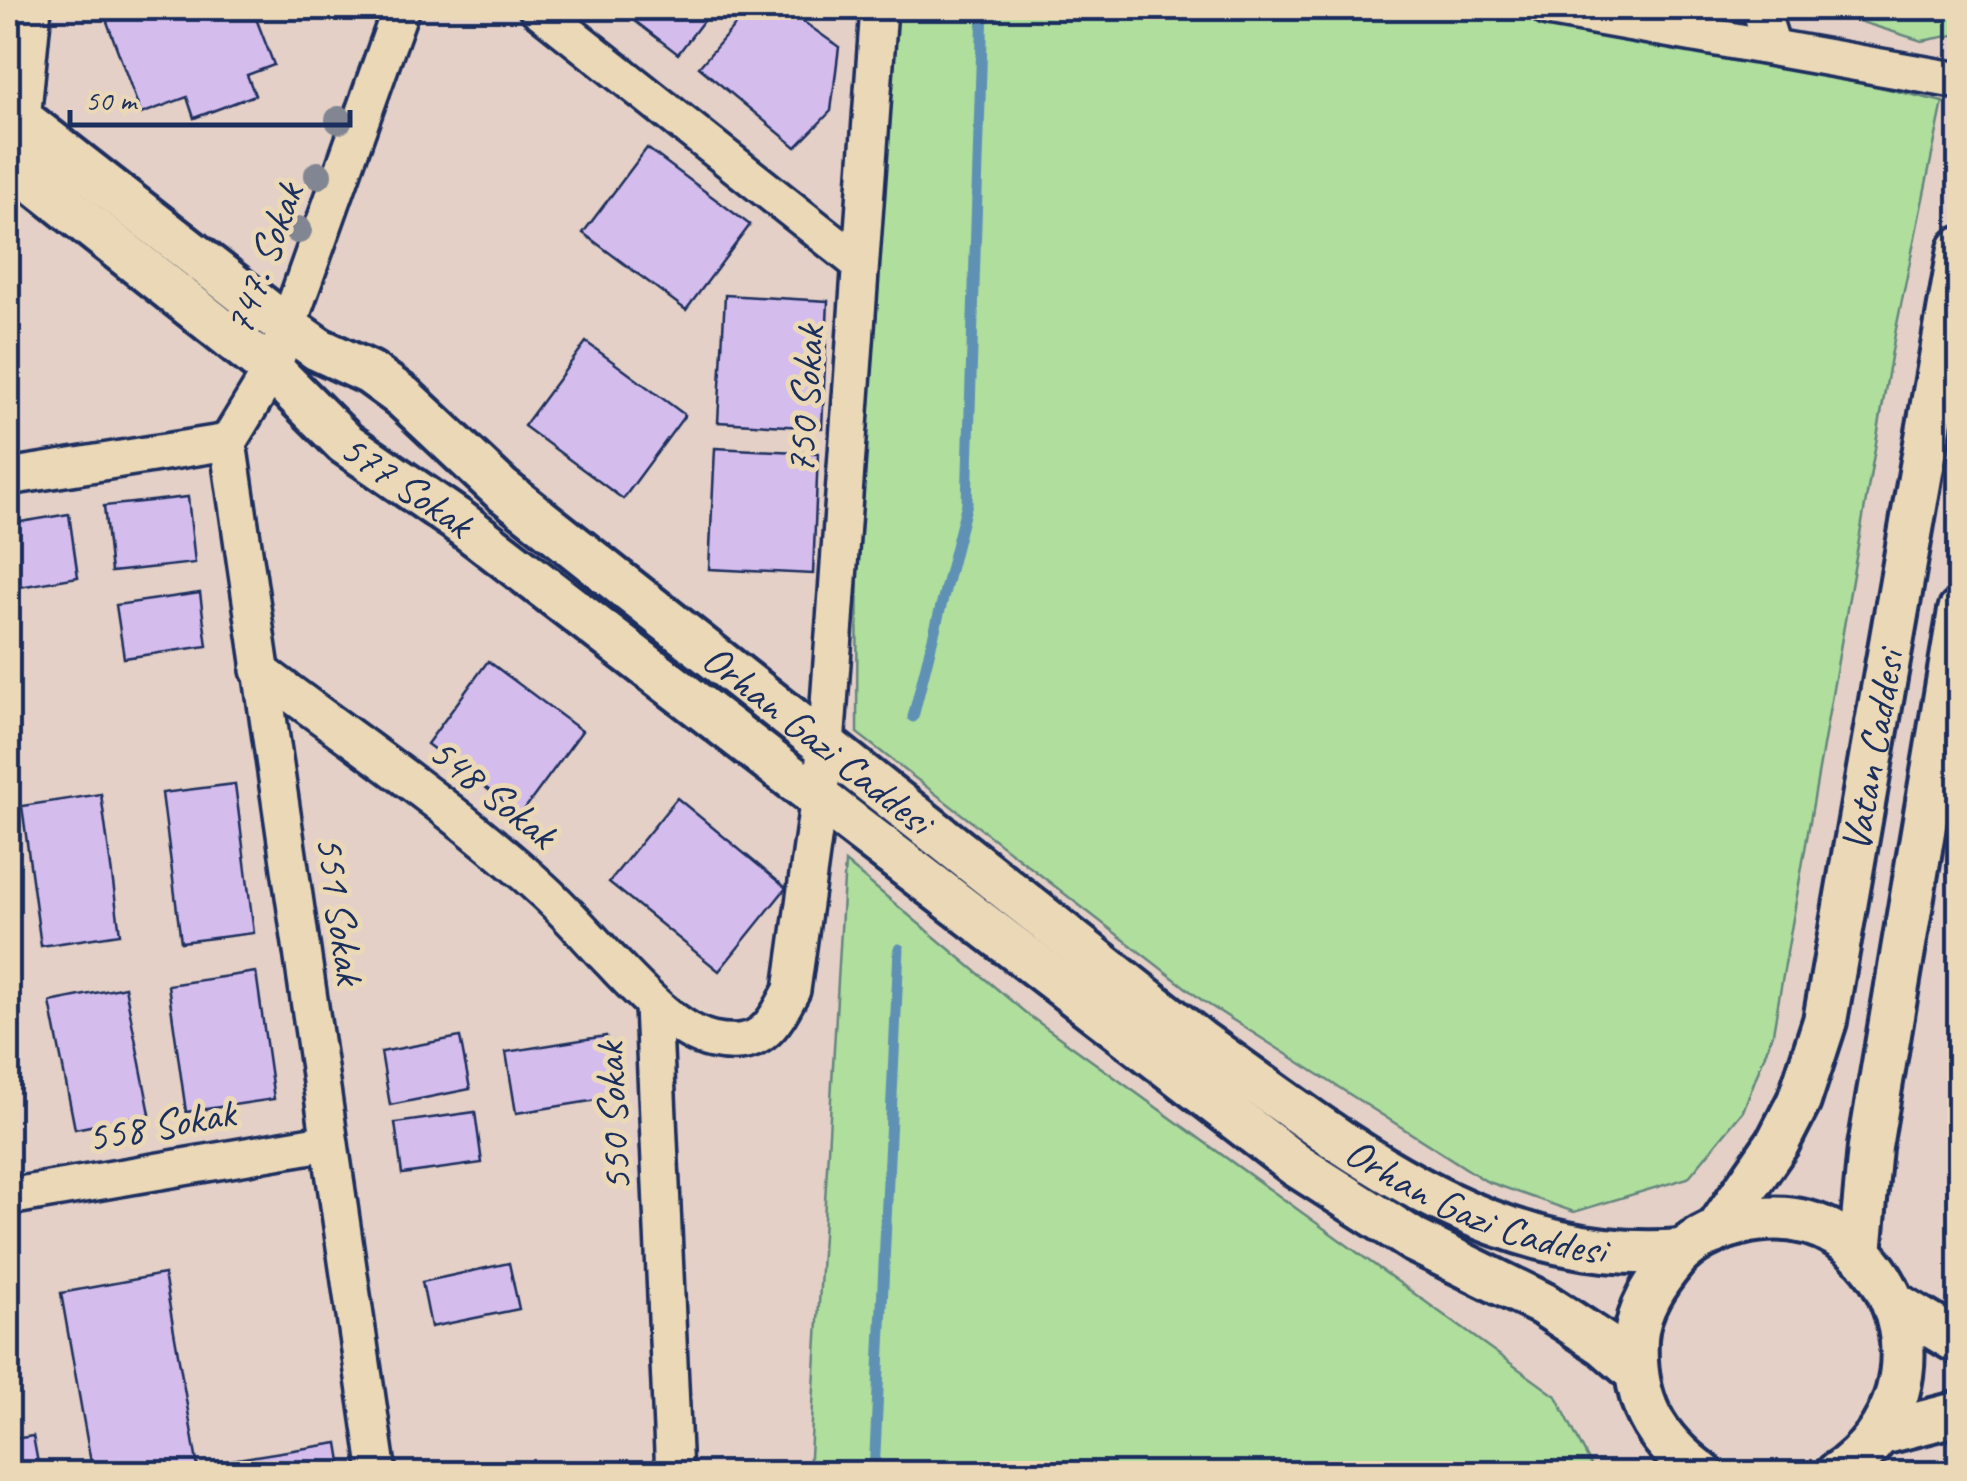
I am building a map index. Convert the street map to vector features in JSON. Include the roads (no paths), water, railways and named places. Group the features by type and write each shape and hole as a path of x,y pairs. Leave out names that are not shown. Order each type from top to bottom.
{"street":[{"path":"15,115 32,8"},
{"name":"747. Sokak","path":"272,370 401,8"},
{"path":"537,8 859,264"},
{"name":"750 Sokak","path":"818,798 826,746 880,8"},
{"path":"1548,8 1960,80"},
{"path":"1760,8 1772,46"},
{"name":"Orhan Gazi Caddesi","path":"15,115 318,350 370,373 403,397 501,488 1199,1041 1320,1126 1420,1189 1493,1225 1547,1242 1599,1251 1682,1251"},
{"name":"577 Sokak","path":"8,161 272,370 345,443 456,520 818,798"},
{"name":"Vatan Caddesi","path":"1718,1229 1778,1142 1800,1101 1825,1021 1960,249"},
{"path":"8,476 228,442 272,370"},
{"name":"551 Sokak","path":"228,442 378,1474"},
{"name":"Vatan Caddesi","path":"1860,1253 1870,1147 1945,781 1960,611"},
{"name":"548 Sokak","path":"259,670 452,813 548,896 653,1006"},
{"name":"Orhan Gazi Caddesi","path":"818,798 1296,1164 1415,1241 1543,1304 1604,1344 1635,1371"},
{"name":"550 Sokak","path":"653,1006 708,1039 740,1043 760,1038 777,1020 792,990 818,798"},
{"name":"550 Sokak","path":"653,1006 674,1474"},
{"name":"558 Sokak","path":"8,1196 329,1142"},
{"name":"Vatan Caddesi","path":"1685,1467 1648,1416 1635,1371 1637,1326 1654,1285 1682,1251 1718,1229 1755,1220 1793,1220 1829,1232 1860,1253 1882,1277 1897,1305 1906,1349 1901,1393 1882,1433 1858,1460 1837,1474"},
{"path":"1897,1305 1960,1343"},
{"path":"1882,1433 1960,1413"}],"waterway":[{"path":"913,717 967,503 983,8"},
{"path":"874,1474 899,949"}]}
